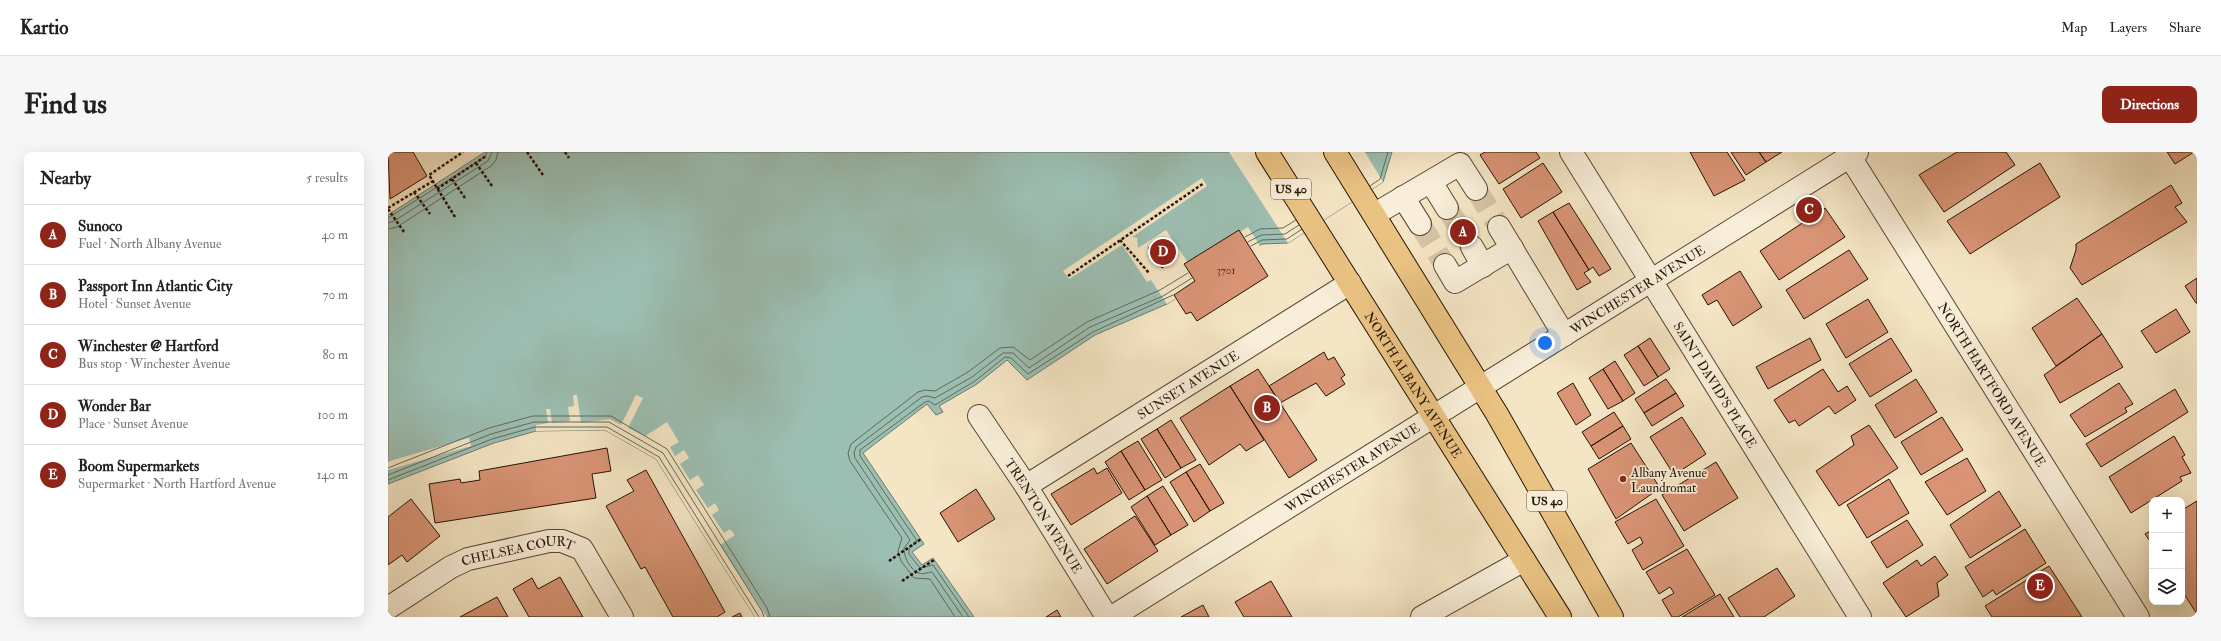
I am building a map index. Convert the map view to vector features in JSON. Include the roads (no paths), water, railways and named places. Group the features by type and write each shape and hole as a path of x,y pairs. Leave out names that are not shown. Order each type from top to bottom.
{"highway":[{"name":"NORTH ALBANY AVENUE","path":"1267,152 1560,617"},
{"name":"US 40","path":"1335,152 1375,214 1480,386 1612,617"}],"street":[{"name":"SAINT DAVID'S PLACE","path":"1571,152 1860,617"},
{"name":"WINCHESTER AVENUE","path":"1112,617 1433,415 1651,281 1852,153"},
{"name":"NORTH HARTFORD AVENUE","path":"1852,153 2138,617"},
{"path":"1375,214 1460,164 1476,188"},
{"path":"1431,182 1447,208"},
{"path":"1403,197 1420,224"},
{"path":"1499,227 1564,335"},
{"path":"1472,247 1483,266"},
{"path":"1445,265 1455,282 1512,248"},
{"name":"SUNSET AVENUE","path":"1026,486 1350,283"},
{"name":"TRENTON AVENUE","path":"979,416 1026,486 1107,617"},
{"name":"CHELSEA COURT","path":"388,608 451,567 468,559 549,541 562,541 582,549 622,617"},
{"path":"1422,617 1524,560"}],"water":[{"path":"485,152 1392,152 1383,182 1288,243 1262,244 1167,304 1095,335 1027,380 1007,360 977,384 939,406 943,412 936,415 927,404 863,453 924,544 912,552 922,565 933,558 974,617 755,617 656,459 605,430 536,431 494,443 388,484 388,215"}],"tunnel":[{"path":"1476,189 1499,227"},
{"path":"1447,208 1472,247"},
{"path":"1420,224 1445,265"}],"place":[{"name":"Winchester @ Hartford","path":"1809,210"},
{"name":"Sunoco","path":"1463,232"},
{"name":"Wonder Bar","path":"1163,252"},
{"name":"Passport Inn Atlantic City","path":"1267,408"},
{"name":"Albany Avenue Laundromat","path":"1623,479"},
{"name":"Boom Supermarkets","path":"2040,586"}]}
